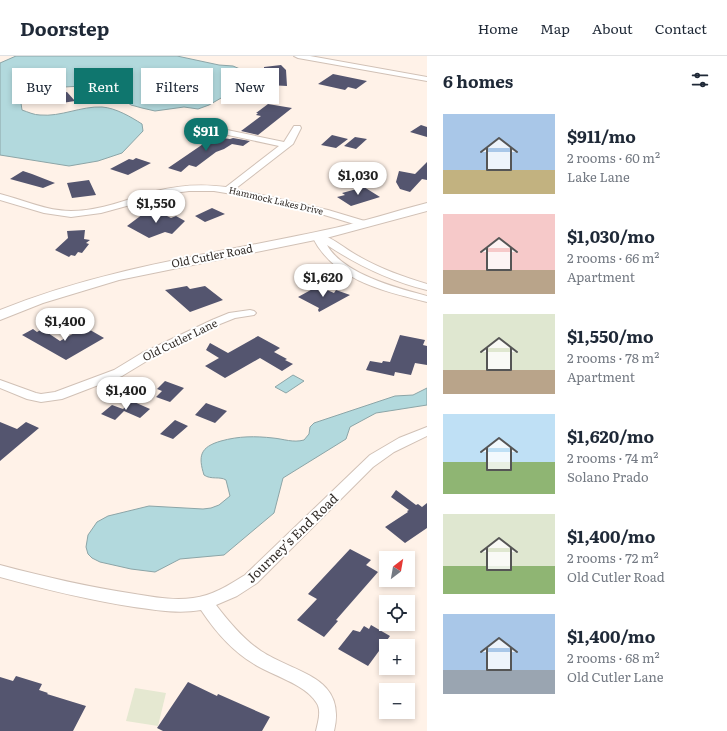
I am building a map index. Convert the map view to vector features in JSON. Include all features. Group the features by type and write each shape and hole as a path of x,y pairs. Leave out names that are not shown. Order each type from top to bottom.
{"main road":[{"name":"Old Cutler Road","path":"0,315 81,286 132,272 317,236 427,207"}],"street":[{"path":"298,56 427,79"},
{"path":"338,63 348,56"},
{"path":"203,127 285,145"},
{"path":"229,189 290,142 297,128"},
{"name":"Hammock Lakes Drive","path":"0,197 48,210 71,214 110,208 148,195 176,190 204,188 229,189 336,215 364,224"},
{"path":"317,236 332,243 358,261 387,274 422,285"},
{"path":"317,236 320,246 333,259 349,271 370,282 427,299"},
{"path":"408,294 422,285"},
{"name":"Old Cutler Lane","path":"0,384 41,398 57,396 118,373 146,356 216,322 233,315 250,313"},
{"name":"Journey's End Road","path":"0,571 64,589 102,597 167,606 204,602 233,591 251,579 358,473 383,451 401,441 427,431"},
{"path":"204,602 231,636 251,654 308,683 320,691 327,705 329,714 325,731"}],"green space":[{"path":"135,688 166,693 158,726 126,721"}],"water":[{"path":"16,56 177,56 238,68 221,68 221,98 213,103 213,68 141,68 141,104 211,104 198,109 184,107 155,111 130,104 133,104 133,68 74,68 74,86 66,87 66,68 12,68 12,104 21,104 22,110 36,114 48,115 86,108 102,107 118,111 142,124 143,131 122,153 98,161 69,166 0,155 0,63"},
{"path":"293,375 304,381 286,393 275,387"},
{"path":"427,388 427,405 376,413 350,427 346,439 283,478 274,513 224,555 180,559 155,572 131,569 100,562 88,554 86,547 88,535 97,522 108,516 149,506 203,509 211,508 219,505 230,496 226,480 204,475 201,463 202,453 214,443 228,439 247,437 266,437 292,441 304,440 309,434 310,427 314,423 395,396 413,395"}],"building":[{"path":"281,65 286,70 287,86 279,86 279,68 264,67"},
{"path":"333,74 367,81 356,89 348,87 345,90 318,84"},
{"path":"66,92 74,100 74,101 66,102"},
{"path":"268,104 292,108 258,135 241,131 261,116 256,115 258,113 256,113"},
{"path":"421,125 427,127 427,137 410,132"},
{"path":"332,135 348,139 336,148 321,145"},
{"path":"216,137 250,141 243,146 232,144 216,152 196,167 189,165 181,172 168,168 209,140"},
{"path":"355,137 367,139 356,149 344,146"},
{"path":"136,158 151,163 128,175 110,169 129,159 133,160"},
{"path":"427,162 427,180 422,179 410,192 400,189 396,182 399,171 415,174"},
{"path":"23,171 55,183 43,188 10,179"},
{"path":"89,180 96,195 72,198 67,183"},
{"path":"364,187 380,197 351,206 337,197 345,195 342,193"},
{"path":"212,208 225,214 205,222 195,216"},
{"path":"155,210 171,218 176,216 185,221 172,234 165,232 149,238 127,226 147,211"},
{"path":"85,230 84,239 90,240 86,243 89,244 82,253 78,252 75,256 71,255 69,257 55,250 68,238 67,231"},
{"path":"187,286 190,289 205,286 223,300 190,312 165,290"},
{"path":"318,286 334,293 336,290 350,295 319,312 319,308 298,297"},
{"path":"85,327 104,338 66,360 22,335 33,329 37,332 42,329 60,341"},
{"path":"400,335 425,340 423,345 427,346 427,365 415,363 411,375 395,372 394,376 366,370 370,361 382,363 383,361 390,362"},
{"path":"258,336 280,348 274,352 293,364 282,371 260,358 225,378 205,366 219,358 206,350 210,343 228,353"},
{"path":"165,381 184,388 170,402 156,397 162,391 157,389"},
{"path":"132,401 150,409 140,418 124,411 115,420 101,414 112,405 123,409"},
{"path":"206,403 227,411 215,423 195,415"},
{"path":"175,420 188,426 173,439 160,434"},
{"path":"0,422 17,429 26,422 39,428 0,461"},
{"path":"396,490 416,505 418,504 422,507 427,503 427,528 405,543 385,527 409,510 391,497"},
{"path":"350,549 371,560 366,565 378,572 336,620 338,621 324,637 297,620 317,599 308,594"},
{"path":"371,625 390,636 388,639 379,639 379,651 368,666 338,649 353,630 360,632 364,626 369,629"},
{"path":"16,676 42,684 39,690 48,693 47,694 86,706 73,731 0,731 0,677 13,681"},
{"path":"188,682 217,696 218,694 270,717 262,731 163,731 157,728"}]}
